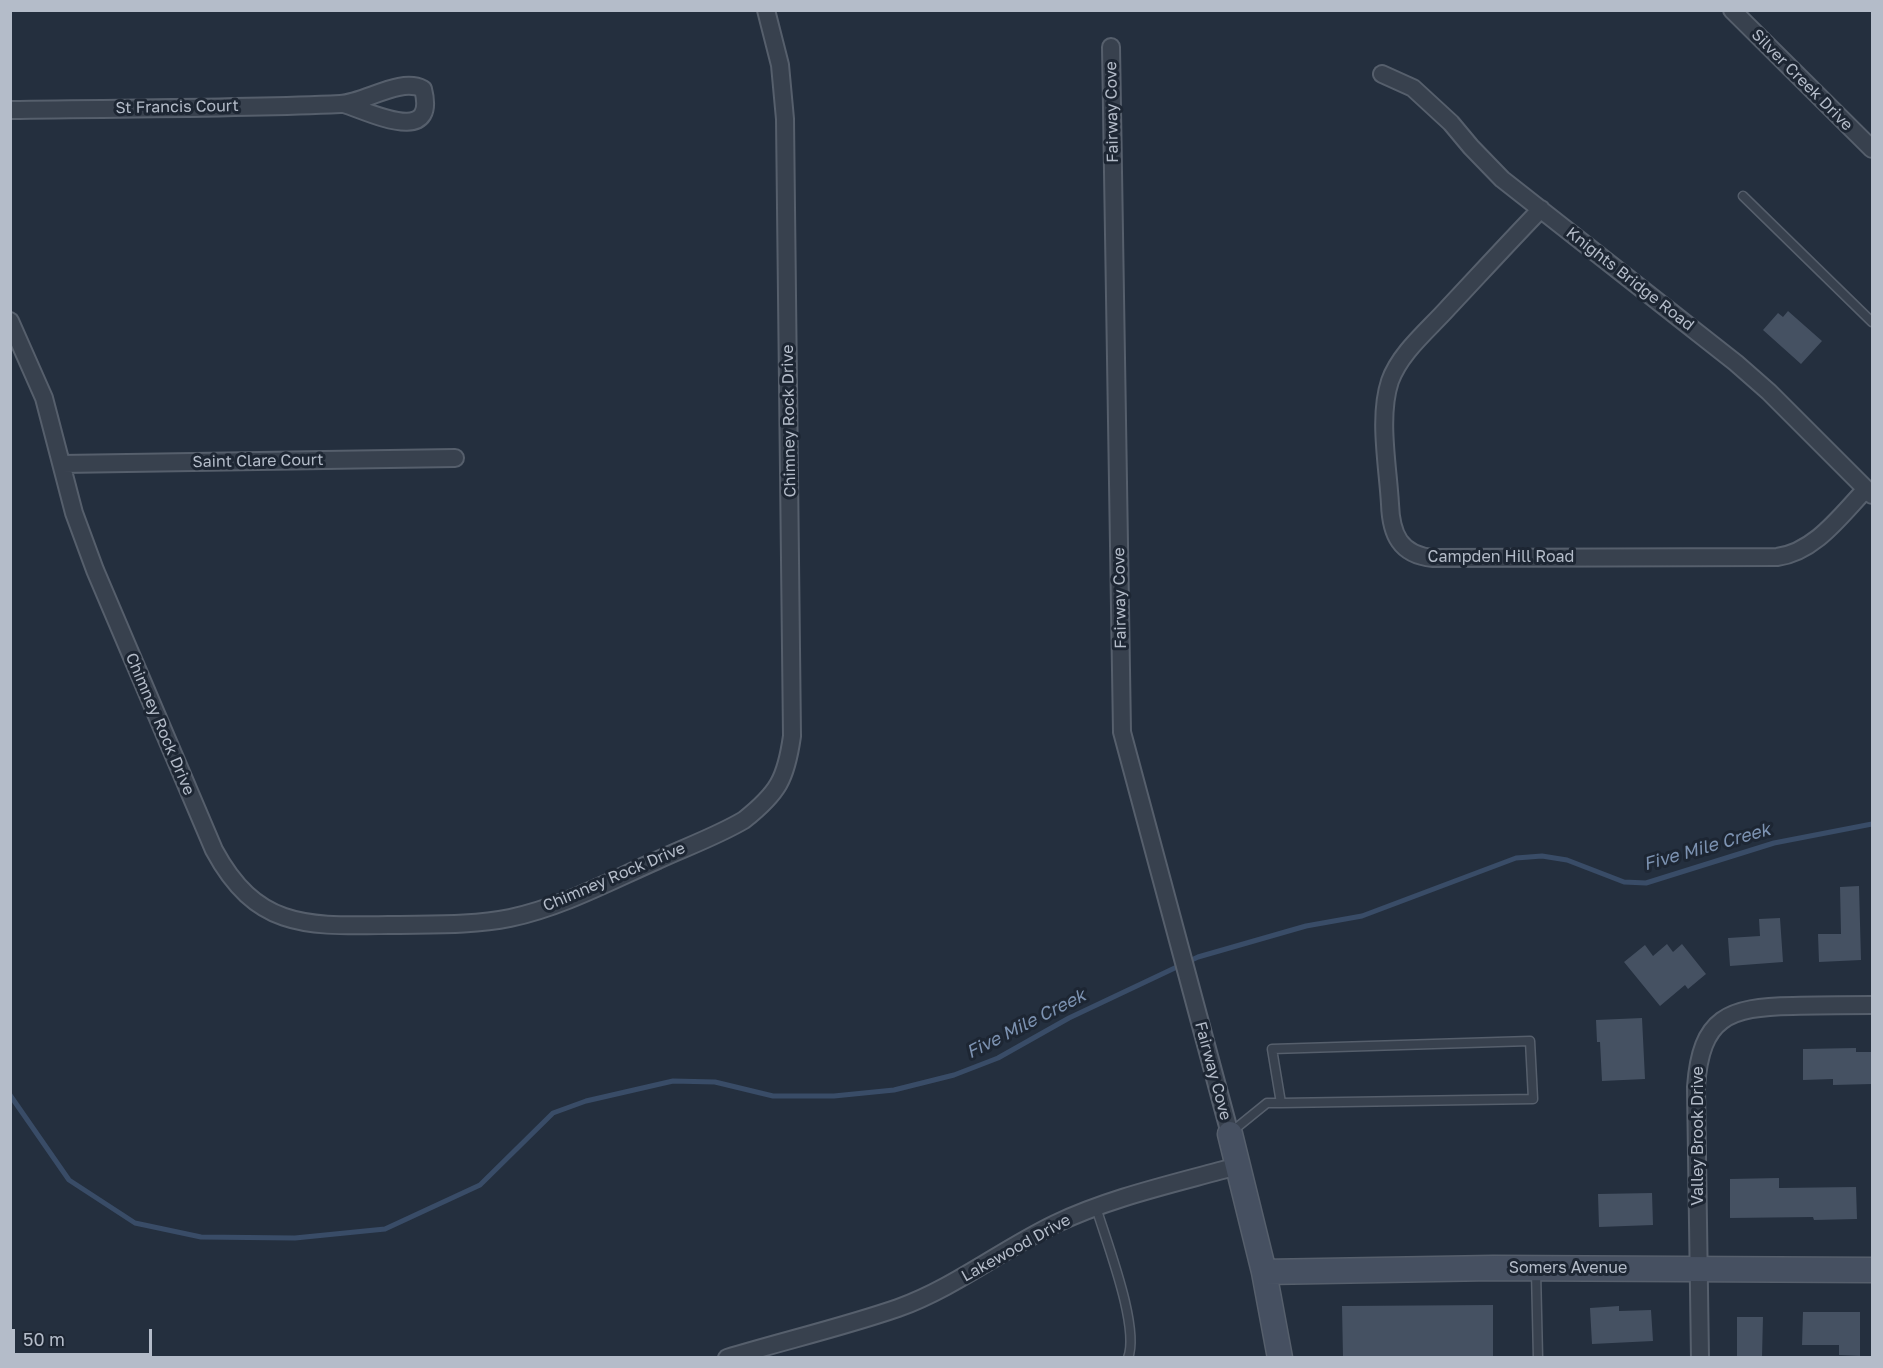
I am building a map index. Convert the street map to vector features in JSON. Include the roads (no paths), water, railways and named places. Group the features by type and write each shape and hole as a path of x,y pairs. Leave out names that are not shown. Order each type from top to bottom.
{"street":[{"name":"Chimney Rock Drive","path":"10,321 44,398 74,513 95,570 214,850 235,883 255,901 274,913 300,922 328,926 478,922 510,918 548,907 590,890 744,820 765,803 777,788 789,759 792,736 785,119 780,65 766,10"},
{"name":"Silver Creek Drive","path":"1732,10 1872,149"},
{"name":"Fairway Cove","path":"1112,47 1122,732 1230,1134"},
{"name":"Knights Bridge Road","path":"1382,75 1413,88 1451,123 1502,179 1736,363 1769,392 1869,492"},
{"name":"St Francis Court","path":"10,110 344,104"},
{"name":"Campden Hill Road","path":"1541,208 1407,352 1390,382 1384,412 1390,516 1397,538 1406,550 1420,557 1433,558 1777,557 1790,555 1808,546 1869,492"},
{"name":"Saint Clare Court","path":"62,464 455,458"},
{"name":"Valley Brook Drive","path":"1700,1358 1696,1088 1697,1064 1702,1048 1719,1023 1747,1008 1872,1005"},
{"path":"1230,1134 1264,1272 1280,1358"},
{"name":"Lakewood Drive","path":"727,1358 907,1304 944,1288 1032,1235 1096,1207 1237,1166"},
{"name":"Somers Avenue","path":"1264,1272 1536,1268 1872,1269"}],"lane":[{"path":"1743,196 1872,322"},
{"path":"1230,1134 1267,1103 1281,1103 1533,1099 1530,1041 1272,1049 1281,1103"},
{"path":"1096,1207 1129,1318 1132,1341 1128,1358"},
{"path":"1536,1268 1538,1358"}],"waterway":[{"name":"Five Mile Creek","path":"10,1095 69,1180 135,1223 201,1237 295,1238 385,1229 480,1185 553,1113 586,1101 673,1081 715,1082 773,1096 834,1096 894,1090 954,1075 998,1058 1069,1018 1198,957 1306,926 1362,916 1516,858 1542,856 1567,860 1624,882 1646,883 1774,843 1872,824"}]}
